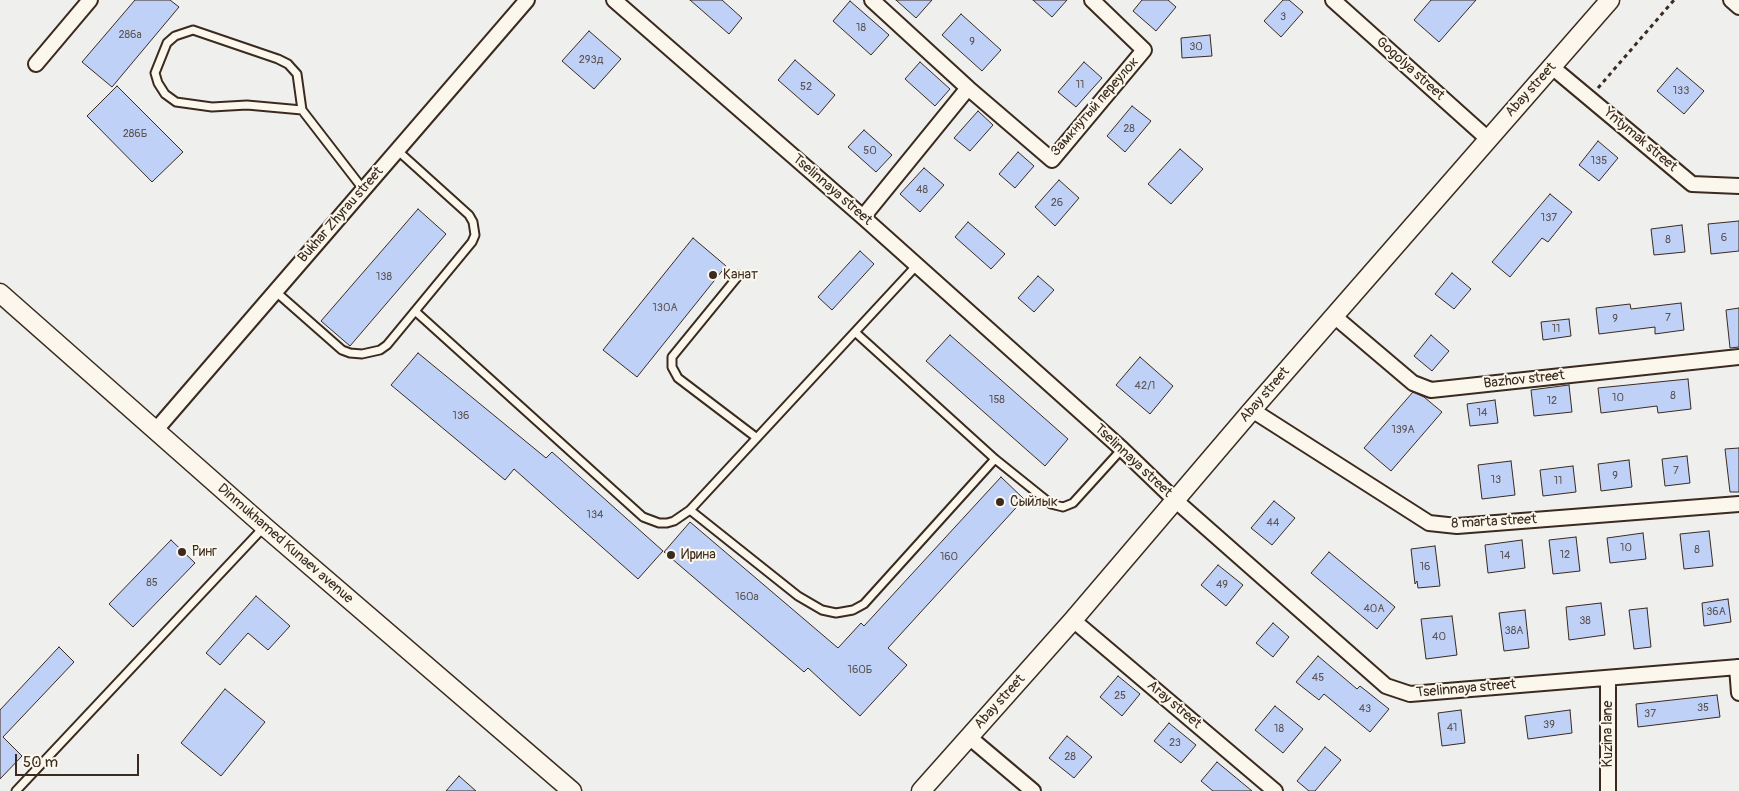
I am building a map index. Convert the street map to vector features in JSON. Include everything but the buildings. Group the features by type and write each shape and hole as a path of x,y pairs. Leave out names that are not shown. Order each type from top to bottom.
{"street":[{"path":"36,64 90,0"},
{"name":"Bukhar Zhyrau street","path":"155,431 527,0"},
{"name":"Tselinnaya street","path":"614,0 863,217 1122,449 1175,500 1386,686 1410,694 1738,667"},
{"name":"Замкнутый переулок","path":"872,0 968,88 1052,160 1144,50 1092,0"},
{"name":"Gogolya street","path":"1333,0 1488,139"},
{"name":"Abay street","path":"921,791 1073,620 1252,410 1610,0"},
{"path":"1731,0 1739,7"},
{"name":"Yntymak street","path":"1552,67 1692,184 1739,186"},
{"path":"863,217 968,88"},
{"name":"Dinmukhamed Kunaev avenue","path":"0,293 155,431 572,791"},
{"name":"Bazhov street","path":"1334,316 1412,383 1431,390 1739,357"},
{"name":"8 marta street","path":"1252,410 1429,523 1457,526 1739,504"},
{"name":"Aray street","path":"1073,620 1276,791"},
{"path":"1738,667 1739,693"},
{"name":"Kuzina lane","path":"1608,678 1608,791"},
{"path":"969,737 1033,791"}],"lane":[{"path":"302,110 247,105 212,107 176,102 166,94 158,83 155,73 167,43 175,36 193,30 288,64 296,74 302,110 364,189"},
{"path":"275,291 342,350 362,354 380,350 387,345 472,242 475,235 469,215 397,150"},
{"path":"415,311 643,517 651,521 667,523 690,510 917,265"},
{"path":"739,276 672,357 672,367 678,378 757,438"},
{"path":"855,332 995,459 1051,504 1063,507 1073,503 1122,449"},
{"path":"690,510 798,596 822,610 836,613 852,610 864,604 995,459"},
{"path":"16,791 265,526"}],"path":[{"path":"1589,98 1674,0"}],"place":[{"name":"Канат","path":"713,275"},
{"name":"Сыйлык","path":"1000,502"},
{"name":"Ринг","path":"182,552"},
{"name":"Ирина","path":"671,555"}]}
